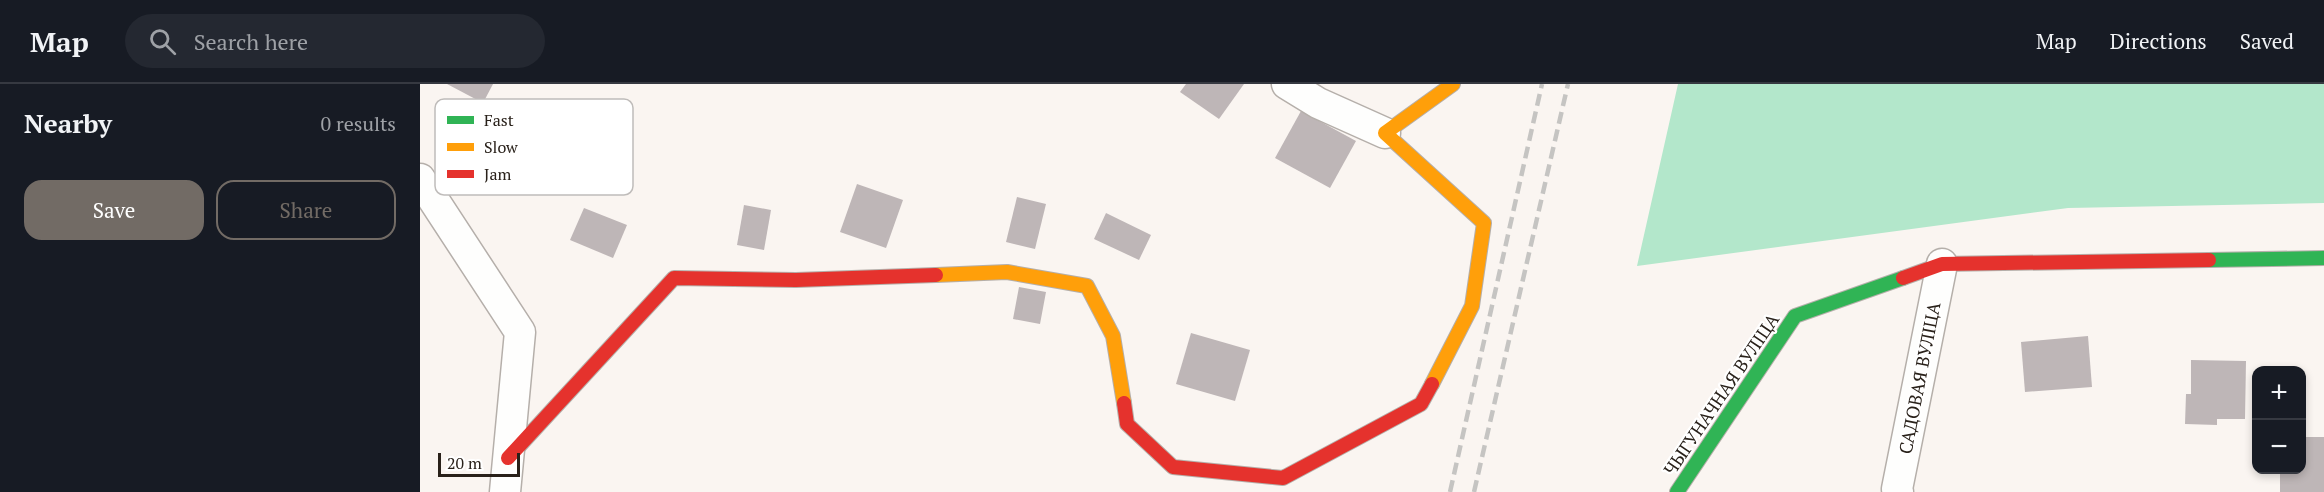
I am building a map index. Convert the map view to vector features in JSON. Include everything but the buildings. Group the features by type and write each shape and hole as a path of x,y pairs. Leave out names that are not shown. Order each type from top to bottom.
{"street":[{"path":"508,458 674,278 796,280 1007,272 1087,286 1113,336 1127,424 1173,467 1283,478 1421,404 1472,306 1484,223 1385,133 1318,104 1287,84"},
{"path":"1385,133 1453,84"},
{"path":"420,179 520,332 505,492"},
{"path":"1942,264 2324,258"},
{"name":"ЧЫГУНАЧНАЯ ВУЛІЦА","path":"1677,492 1795,316 1942,264"},
{"name":"САДОВАЯ ВУЛІЦА","path":"1898,492 1942,264"}],"green space":[{"path":"1678,84 2324,84 2324,203 2068,208 1637,266"}],"railway":[{"path":"1450,492 1542,84"},
{"path":"1474,492 1568,84"}],"traffic: fast":[{"path":"2209,260 2324,258"},
{"path":"1677,492 1795,316 1903,278"}],"traffic: slow":[{"path":"1432,384 1472,306 1484,223 1385,133 1453,84"},
{"path":"936,275 1007,272 1087,286 1113,336 1124,403"}],"traffic: jam":[{"path":"1903,278 1942,264 2209,260"},
{"path":"508,458 674,278 796,280 936,275"},
{"path":"1124,403 1127,424 1173,467 1283,478 1421,404 1432,384"}]}
